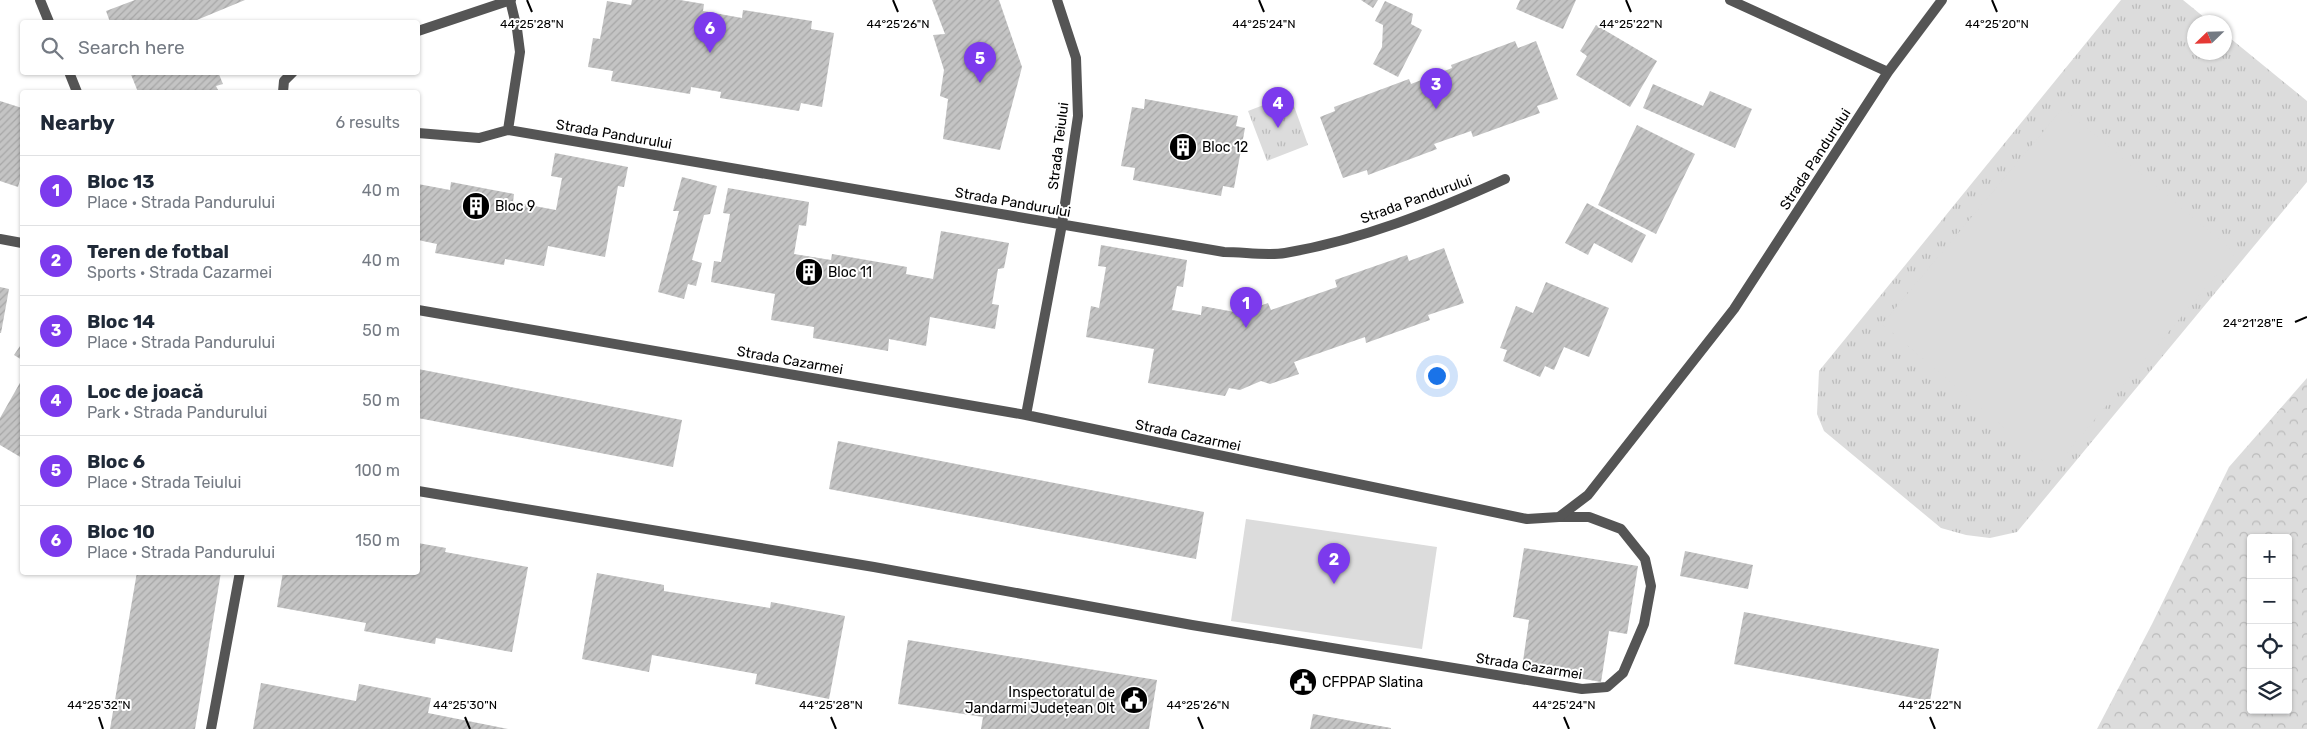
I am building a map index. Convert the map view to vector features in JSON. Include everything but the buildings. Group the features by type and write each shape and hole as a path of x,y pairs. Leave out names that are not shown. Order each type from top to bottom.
{"street":[{"path":"40,0 48,20"},
{"path":"420,30 511,0 520,52 508,130 479,138 420,133"},
{"name":"Strada Teiului","path":"1026,415 1062,224 1078,116 1076,58 1057,0"},
{"path":"1730,0 1888,72"},
{"name":"Strada Pandurului","path":"1559,517 1588,495 1734,310 1888,72 1942,0"},
{"path":"70,75 76,90"},
{"path":"283,90 284,81 290,75"},
{"name":"Strada Pandurului","path":"508,130 1224,252 1283,253 1387,227 1505,180"},
{"path":"0,239 20,243"},
{"name":"Strada Cazarmei","path":"420,310 1026,415 1527,519 1589,517 1621,529 1644,559 1651,586 1644,624 1623,673 1607,687 1582,689 1192,626 874,567 420,491"},
{"path":"211,729 239,575"}],"green space":[{"path":"2121,0 2183,0 2201,15 2187,15 2187,60 2232,60 2232,40 2307,101 2307,182 2017,532 1990,538 1966,535 1941,528 1824,431 1817,414 1819,371"},
{"path":"1290,95 1308,145 1267,161 1248,111"},
{"path":"2063,108 2235,253 2053,469 1882,324"},
{"path":"2307,378 2307,729 2097,729 2152,624 2229,467"},
{"path":"1246,519 1437,547 1422,649 1231,621"}],"place":[{"name":"Bloc 10","path":"710,53"},
{"name":"Bloc 6","path":"980,83"},
{"name":"Bloc 14","path":"1436,109"},
{"name":"Loc de joacă","path":"1278,128"},
{"name":"Bloc 12","path":"1183,147"},
{"name":"Bloc 9","path":"476,206"},
{"name":"Bloc 11","path":"809,272"},
{"name":"Bloc 13","path":"1246,328"},
{"name":"Teren de fotbal","path":"1334,584"},
{"name":"CFPPAP Slatina","path":"1303,682"},
{"name":"Inspectoratul de Jandarmi Județean Olt","path":"1134,700"}]}
